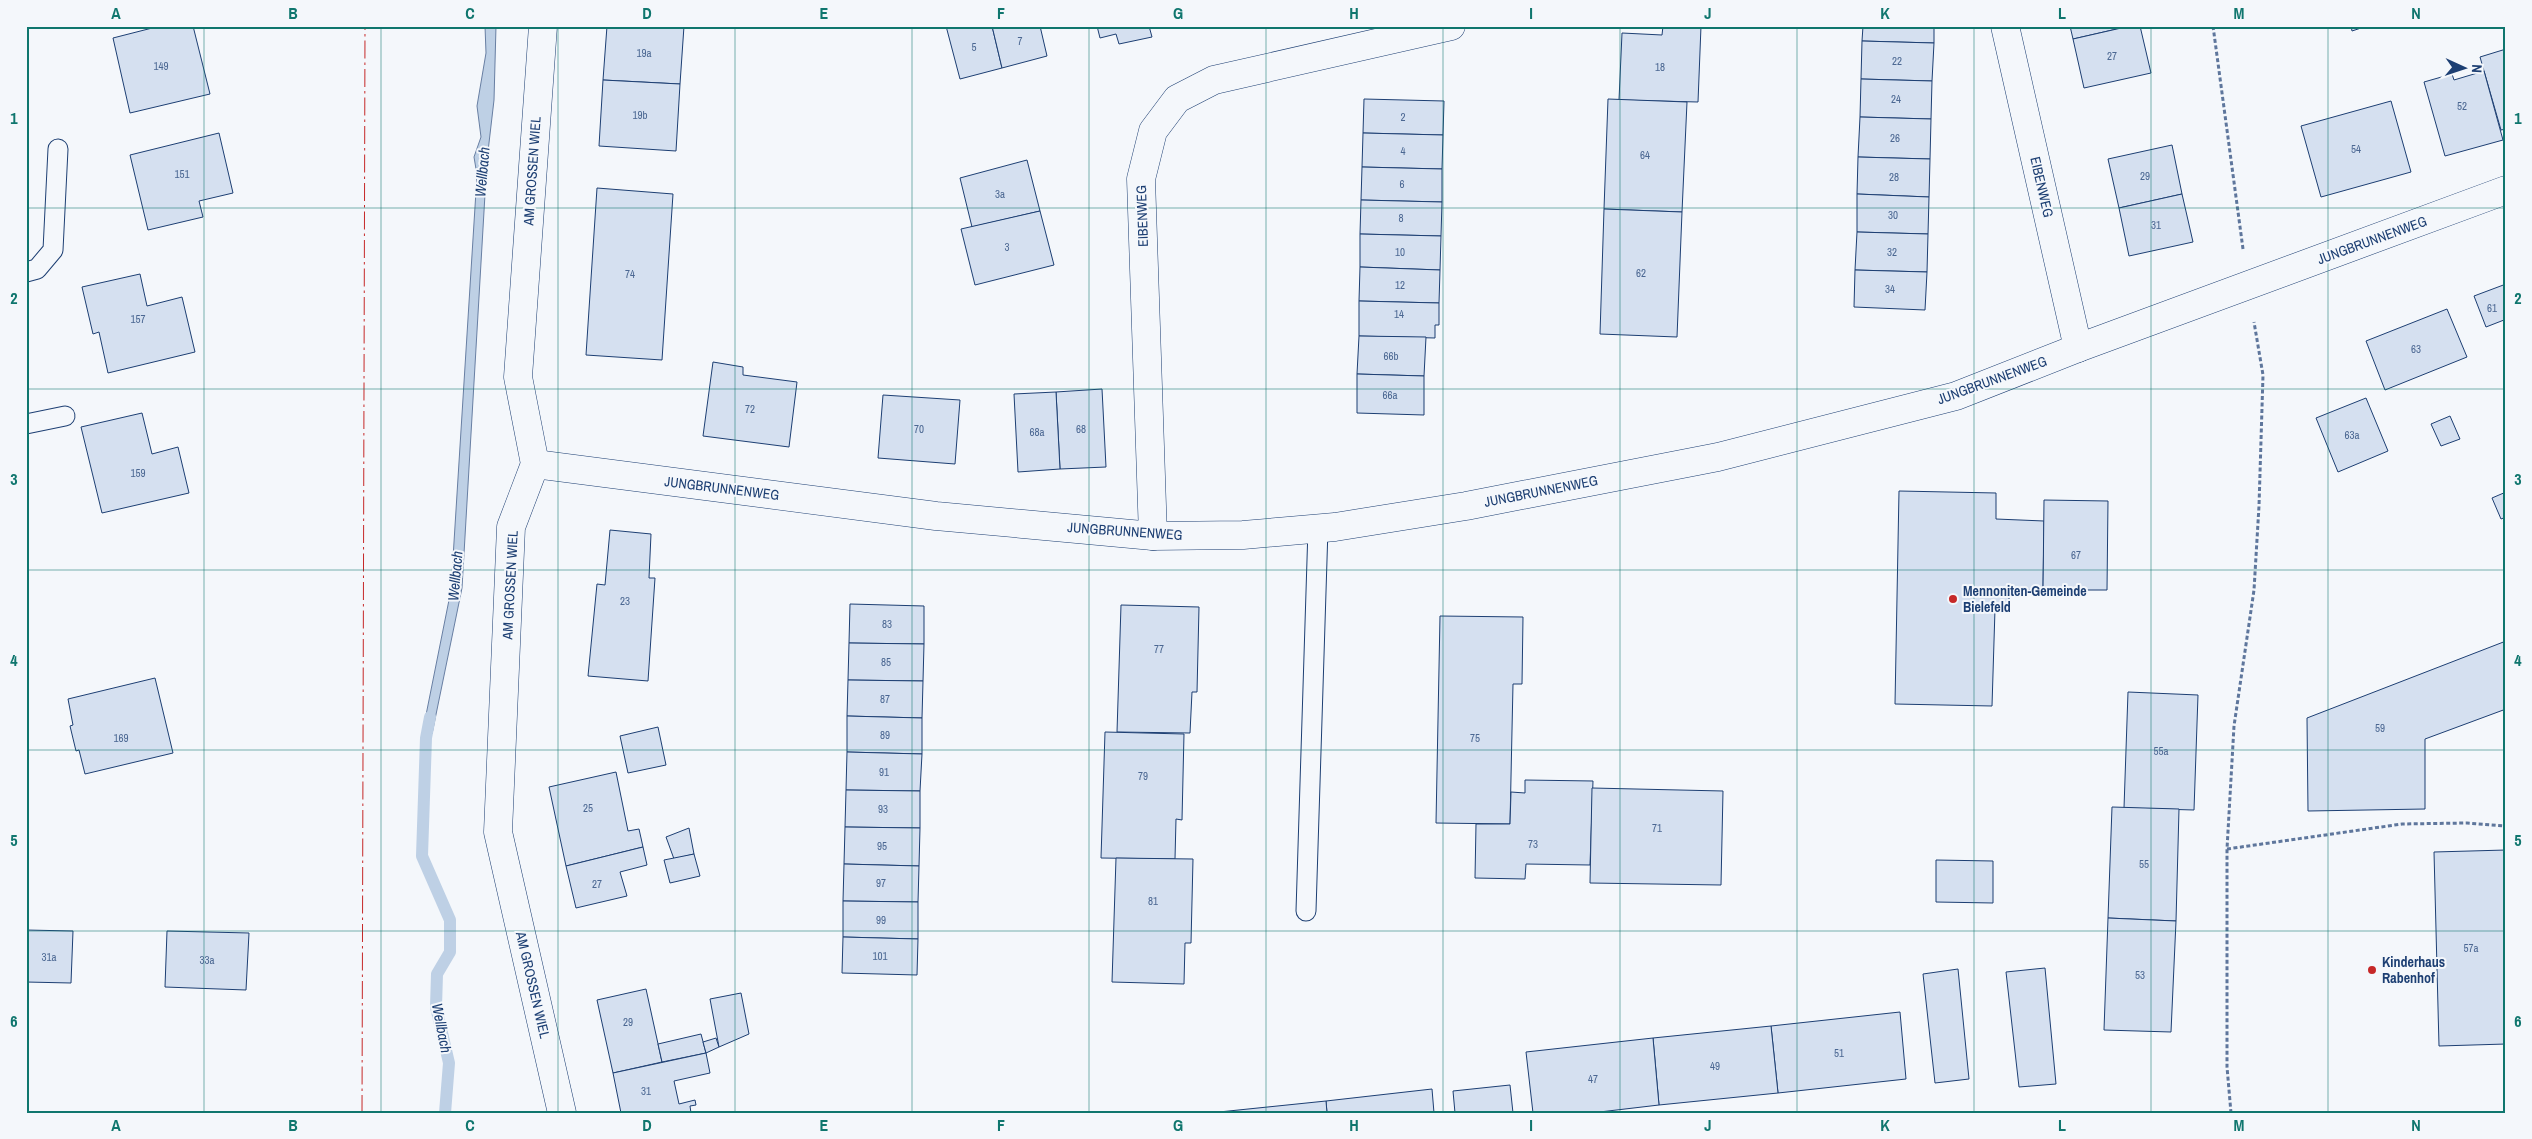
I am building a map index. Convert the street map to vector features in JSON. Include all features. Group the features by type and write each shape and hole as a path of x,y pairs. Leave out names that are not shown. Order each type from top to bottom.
{"street":[{"name":"AM GROSSEN WIEL","path":"543,26 518,377 536,464 512,527 498,832 562,1113"},
{"name":"EIBENWEG","path":"1153,536 1141,179 1153,132 1177,99 1214,80 1451,26"},
{"name":"EIBENWEG","path":"2005,26 2078,348"},
{"name":"JUNGBRUNNENWEG","path":"536,464 936,516 1153,536 1243,535 1318,528 1466,506 1718,457 1956,396 2078,348 2506,190"}],"lane":[{"path":"26,272 37,270 53,250 58,149"},
{"path":"26,424 65,416"},
{"path":"1306,911 1318,528"}],"path":[{"path":"2214,26 2248,286 2264,375 2260,506 2254,590 2234,726 2227,849 2226,1066 2231,1113"},
{"path":"2227,849 2402,824 2467,823 2506,826"}],"water":[{"path":"485,26 496,26 494,100 487,160 462,588 432,734 422,735 451,590 477,175 474,157 481,137 477,106 486,53"}],"building":[{"path":"160,26 193,26 210,94 130,113 113,38"},
{"path":"607,26 684,26 680,84 603,80"},
{"path":"946,26 992,26 1002,68 960,79"},
{"path":"992,26 1040,26 1047,56 1002,68"},
{"path":"1097,26 1149,26 1152,37 1119,44 1116,34 1100,38"},
{"path":"1663,26 1701,26 1698,102 1619,100 1622,33 1662,35"},
{"path":"1863,26 1934,26 1934,43 1862,41"},
{"path":"2070,26 2130,26 2073,39"},
{"path":"2130,26 2140,26 2151,73 2084,88 2073,39"},
{"path":"2351,26 2367,26 2352,31"},
{"path":"1862,41 1934,43 1932,81 1861,79"},
{"path":"2506,49 2506,129 2501,130 2480,57"},
{"path":"2484,71 2503,140 2445,156 2424,82 2452,74 2454,80"},
{"path":"1861,79 1932,81 1931,119 1860,117"},
{"path":"603,80 680,84 676,151 599,146"},
{"path":"1364,99 1444,101 1443,135 1363,133"},
{"path":"1608,99 1687,102 1682,212 1604,209"},
{"path":"2391,101 2411,172 2321,197 2301,126"},
{"path":"1860,117 1931,119 1930,159 1858,157"},
{"path":"219,133 233,193 199,201 203,217 148,230 130,155"},
{"path":"1363,133 1443,135 1442,169 1362,167"},
{"path":"2172,145 2182,194 2119,208 2108,159"},
{"path":"1858,157 1930,159 1929,197 1857,194"},
{"path":"1027,160 1040,211 972,227 960,178"},
{"path":"1362,167 1442,169 1442,202 1361,200"},
{"path":"597,188 673,194 662,360 586,355"},
{"path":"1857,194 1929,197 1928,234 1857,232"},
{"path":"2182,194 2193,242 2129,256 2119,208"},
{"path":"1361,200 1442,202 1441,236 1360,234"},
{"path":"1604,209 1682,212 1677,337 1600,334"},
{"path":"1040,211 1054,265 975,285 961,229"},
{"path":"1857,232 1928,234 1927,272 1855,270"},
{"path":"1360,234 1441,236 1440,270 1360,267"},
{"path":"1360,267 1440,270 1439,303 1359,301"},
{"path":"1855,270 1927,272 1925,310 1854,307"},
{"path":"140,274 147,306 182,297 195,352 108,373 99,332 93,334 82,287"},
{"path":"2506,284 2506,324 2504,320 2486,327 2474,296"},
{"path":"1359,301 1439,303 1439,325 1435,325 1435,338 1359,336"},
{"path":"2447,309 2467,357 2385,390 2366,341"},
{"path":"1359,336 1426,337 1424,376 1357,374"},
{"path":"713,362 743,367 743,375 797,382 789,447 703,436"},
{"path":"1357,374 1424,376 1424,415 1357,413"},
{"path":"1102,389 1106,467 1060,469 1056,392"},
{"path":"1056,392 1060,469 1018,472 1014,394"},
{"path":"883,395 960,400 955,464 878,458"},
{"path":"2366,398 2388,451 2338,472 2316,418"},
{"path":"142,413 152,454 178,447 189,493 102,513 81,427"},
{"path":"2450,416 2460,439 2441,446 2431,424"},
{"name":"Mennoniten-Gemeinde Bielefeld","path":"1899,491 1996,493 1996,519 2044,521 2043,590 2009,589 2009,609 1995,609 1992,706 1895,704"},
{"path":"2506,492 2506,517 2501,519 2492,498"},
{"path":"2044,500 2108,501 2107,590 2043,590"},
{"path":"610,530 651,534 649,578 655,578 648,681 588,676 597,584 605,585"},
{"path":"850,604 924,606 924,644 849,643"},
{"path":"1121,605 1199,607 1197,692 1192,692 1190,733 1117,732"},
{"path":"1440,616 1523,617 1522,684 1513,684 1510,824 1436,823"},
{"path":"2506,641 2506,709 2425,739 2425,809 2308,811 2307,718"},
{"path":"849,643 924,644 923,681 848,680"},
{"path":"155,678 173,753 85,774 79,750 76,751 70,726 73,725 68,699"},
{"path":"848,680 923,681 922,718 847,716"},
{"path":"2128,692 2198,695 2194,810 2124,808"},
{"path":"847,716 922,718 922,754 847,752"},
{"path":"658,727 666,765 628,773 620,736"},
{"path":"1105,732 1184,734 1182,820 1176,819 1175,859 1101,858"},
{"path":"847,752 922,754 920,791 846,790"},
{"path":"616,772 628,831 639,829 643,847 566,866 549,787"},
{"path":"1525,780 1593,781 1590,865 1526,864 1525,879 1475,878 1476,824 1510,824 1511,792 1525,793"},
{"path":"1592,788 1723,791 1721,885 1590,883"},
{"path":"846,790 920,791 920,828 845,827"},
{"path":"2112,807 2179,809 2176,921 2108,918"},
{"path":"845,827 920,828 919,866 844,864"},
{"path":"689,828 694,854 674,859 666,837"},
{"path":"643,847 647,865 620,872 627,896 576,908 566,866"},
{"path":"2506,850 2506,1044 2439,1046 2434,852"},
{"path":"694,854 700,876 670,883 664,860"},
{"path":"1116,858 1193,859 1191,943 1185,943 1184,984 1112,982"},
{"path":"1936,860 1993,861 1993,903 1936,902"},
{"path":"844,864 919,866 918,902 843,901"},
{"path":"843,901 918,902 918,939 843,937"},
{"path":"2108,918 2176,921 2171,1032 2104,1030"},
{"path":"26,930 73,931 71,983 26,982"},
{"path":"167,931 249,933 246,990 165,987"},
{"path":"843,937 918,939 917,975 842,973"},
{"path":"2045,968 2056,1084 2019,1087 2006,972"},
{"path":"1958,969 1969,1079 1935,1083 1923,974"},
{"path":"646,989 662,1062 613,1073 597,1000"},
{"path":"741,993 749,1034 719,1047 710,999"},
{"path":"1900,1012 1906,1079 1778,1093 1771,1026"},
{"path":"1771,1026 1778,1093 1659,1105 1653,1038"},
{"path":"701,1034 706,1053 662,1062 658,1044"},
{"path":"716,1038 719,1047 706,1053 703,1042"},
{"path":"1653,1038 1659,1105 1591,1113 1533,1113 1526,1052"},
{"path":"706,1053 710,1073 674,1081 679,1104 695,1100 696,1105 690,1106 691,1113 621,1113 613,1073"},
{"path":"1510,1085 1513,1113 1455,1113 1453,1091"},
{"path":"1432,1089 1434,1113 1327,1113 1326,1101"},
{"path":"1326,1101 1327,1113 1219,1113 1219,1112"}],"waterway":[{"name":"Wellbach","path":"430,717 426,738 422,856 450,920 450,952 437,974 436,1007 449,1063 445,1113"}],"power":[{"path":"362,1113 365,26"}],"place":[{"name":"Mennoniten-Gemeinde Bielefeld","path":"1953,599"},
{"name":"Kinderhaus Rabenhof","path":"2372,970"}]}
